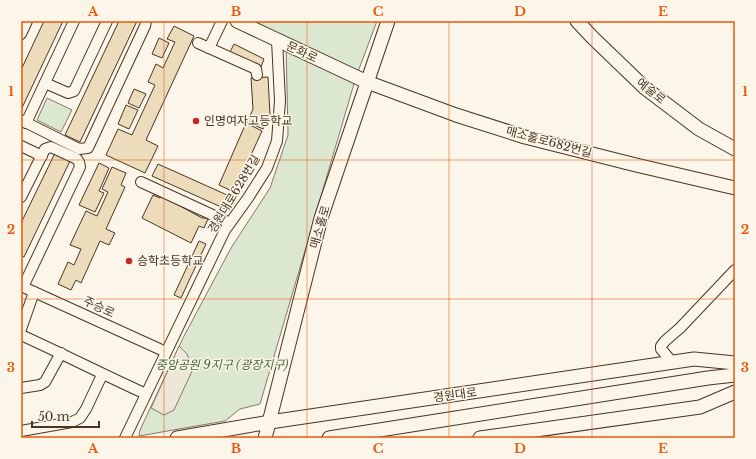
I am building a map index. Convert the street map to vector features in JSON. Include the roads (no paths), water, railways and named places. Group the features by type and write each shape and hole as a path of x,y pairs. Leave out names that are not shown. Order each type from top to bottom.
{"main road":[{"name":"문화로","path":"237,21 367,82"},
{"name":"매소홀로","path":"266,438 322,218 388,21"},
{"name":"예술로","path":"577,21 645,88 699,129 735,149"},
{"name":"매소홀로682번길","path":"367,82 456,115 525,137 735,188"},
{"name":"경원대로","path":"176,438 270,422 694,359 735,363"},
{"name":"경원대로","path":"329,438 735,374"},
{"path":"480,438 700,407 735,392"}],"street":[{"path":"21,34 27,21"},
{"path":"74,21 45,83 24,121 79,149 88,148 146,21"},
{"path":"45,83 68,93 74,91 107,21"},
{"path":"209,48 222,21"},
{"name":"경원대로628번길","path":"125,438 225,230 267,168 277,141 280,101 277,40"},
{"path":"198,43 256,69 257,74"},
{"path":"21,146 42,156"},
{"path":"21,197 25,177 42,156 45,149 51,147 77,159 79,162 80,167 25,270 22,286"},
{"path":"141,182 230,223"},
{"path":"672,362 661,349 661,346 735,270"},
{"name":"주승로","path":"22,286 166,352"},
{"path":"21,329 34,292"},
{"path":"21,335 61,353 102,375 146,394"},
{"path":"21,388 40,385 45,382 61,353"},
{"path":"21,431 72,422 80,418 86,409 102,375"}],"place":[{"name":"인명여자고등학교","path":"196,121"},
{"name":"승학초등학교","path":"129,261"}],"park label":[{"name":"중앙공원 9지구 (광장지구)","path":"222,365"}]}
